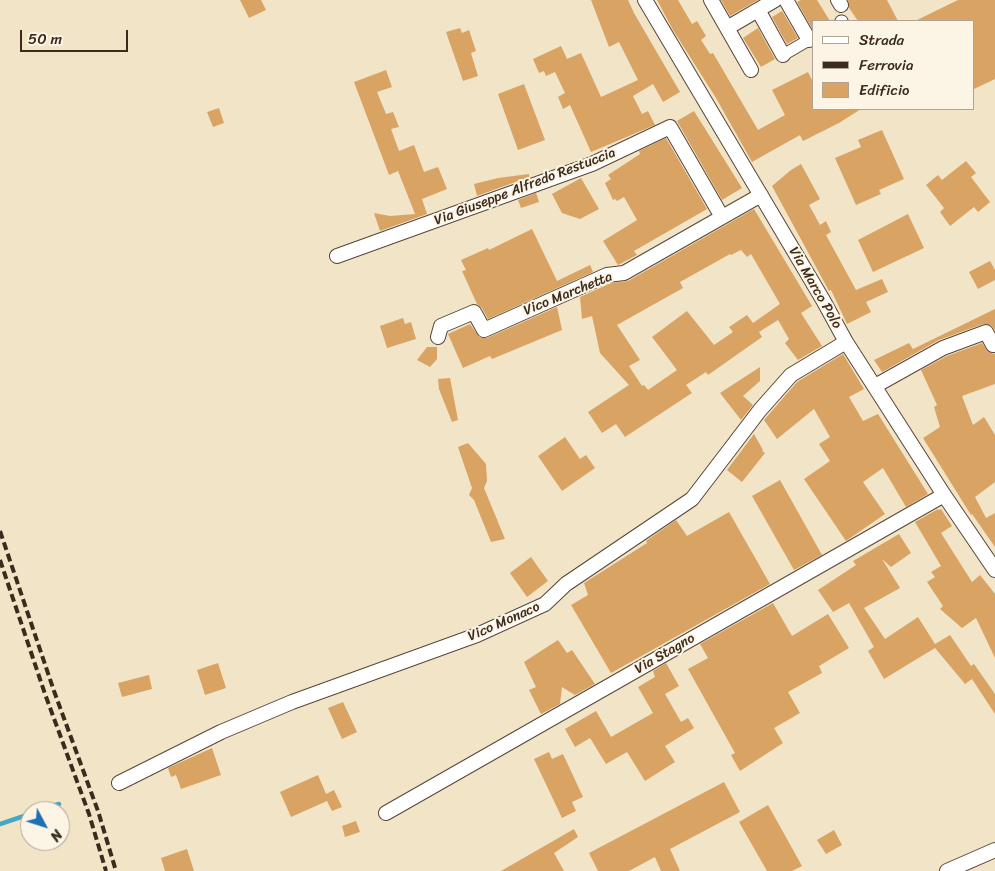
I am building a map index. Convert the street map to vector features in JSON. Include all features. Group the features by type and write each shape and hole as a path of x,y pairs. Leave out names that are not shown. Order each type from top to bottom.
{"street":[{"name":"Via Marco Polo","path":"645,0 846,342 944,495 995,570"},
{"path":"711,0 751,70"},
{"path":"727,28 775,0"},
{"path":"758,10 783,55 811,39 786,0"},
{"name":"Via Giuseppe Alfredo Restuccia","path":"337,256 592,164 670,127 722,216"},
{"name":"Vico Marchetta","path":"438,337 441,326 474,312 484,330 607,275 624,273 761,195"},
{"path":"875,386 943,348 986,332 993,345 995,344"},
{"name":"Vico Monaco","path":"119,783 221,732 256,717 292,702 477,635 545,604 566,584 692,499 760,410 791,374 846,342"},
{"name":"Via Stagno","path":"386,813 944,495"},
{"path":"947,871 995,850"}],"building":[{"path":"240,0 261,0 266,10 249,18"},
{"path":"591,0 628,0 680,92 663,102 653,84 633,96 642,114 648,111 655,125 591,152 570,105 563,109 558,97 565,93 555,72 546,76 544,71 539,73 533,59 561,46 567,59 581,53 601,97 638,80 619,42 609,47"},
{"path":"657,0 678,0 692,24 697,21 706,36 701,40 710,54 713,53 758,130 785,115 772,90 808,72 812,80 812,110 859,110 839,123 803,141 800,135 752,162 716,98 673,30"},
{"path":"721,0 758,0 730,16"},
{"path":"801,0 817,0 829,20 812,20 812,28 797,2"},
{"path":"848,0 887,0 897,20 857,20 849,8"},
{"path":"958,0 995,0 995,79 975,89 975,20 917,20"},
{"path":"782,11 798,38 787,44 772,17"},
{"path":"460,28 462,33 469,30 476,51 471,53 478,76 463,81 446,32"},
{"path":"758,28 775,59 761,67 743,38"},
{"path":"386,70 392,87 377,92 386,114 393,112 399,127 391,129 399,151 414,145 424,172 438,167 447,189 422,199 427,214 380,231 374,213 390,216 415,214 398,171 389,175 354,82"},
{"path":"524,84 545,140 518,150 498,94"},
{"path":"219,108 224,123 213,127 207,112"},
{"path":"694,111 742,188 722,200 677,121"},
{"path":"882,130 904,179 879,190 881,194 856,205 835,158 861,147 858,140"},
{"path":"666,138 707,209 634,251 637,255 618,265 603,241 637,220 624,197 617,201 613,200 605,183 611,179 608,175 640,154 639,151"},
{"path":"966,161 976,173 971,177 990,202 978,212 974,207 950,226 940,212 944,208 926,185 938,175 942,180"},
{"path":"801,164 820,199 809,205 820,225 826,221 831,232 826,235 856,290 882,279 888,292 866,302 871,312 847,324 831,290 829,291 772,186"},
{"path":"529,174 529,177 477,196 474,184 498,178"},
{"path":"581,178 599,209 580,219 562,213 552,194"},
{"path":"536,193 539,202 521,208 518,200"},
{"path":"754,209 812,306 801,313 822,346 798,360 785,343 789,339 778,320 759,332 762,337 708,375 706,372 686,385 692,393 625,437 616,424 602,433 588,412 629,385 600,353 592,316 582,319 580,297 611,283 628,281","holes":["741,250 747,257 751,254 780,304 753,323 747,315 729,327 733,332 714,345 687,311 652,337 677,370 648,390 644,385 642,386 629,366 640,360 617,325 683,288 680,282 730,254"]},
{"path":"908,214 924,248 873,272 858,240"},
{"path":"532,229 557,281 590,265 593,272 488,319 482,308 477,304 462,271 466,270 461,260 488,248 489,250"},
{"path":"990,261 995,270 995,280 978,289 969,272"},
{"path":"557,307 562,330 492,359 490,356 463,368 448,334 470,324 479,337 487,338"},
{"path":"995,309 995,330 991,325 983,324 939,340 882,372 874,360 909,343 913,349"},
{"path":"403,318 405,324 411,322 416,339 387,348 380,326"},
{"path":"982,343 988,352 995,354 995,384 962,396 973,425 984,417 995,435 995,482 975,497 986,518 995,513 995,547 971,515 923,438 940,427 934,407 937,405 921,370 947,356"},
{"path":"427,347 437,347 437,359 430,367 417,360"},
{"path":"843,354 864,389 849,397 863,421 878,414 928,494 906,507 883,468 863,482 885,514 846,541 804,479 830,461 819,444 830,437 814,409 777,439 764,420 797,382"},
{"path":"760,367 760,381 743,396 753,405 741,420 720,393"},
{"path":"450,378 458,420 452,422 439,389 438,379"},
{"path":"754,434 762,451 765,453 742,482 727,470"},
{"path":"565,437 580,459 586,455 595,468 562,491 538,456"},
{"path":"468,443 486,464 487,481 484,488 505,539 491,542 474,500 469,495 472,488 458,447"},
{"path":"780,480 822,555 794,570 752,496"},
{"path":"941,509 952,526 941,533 972,582 980,575 995,594 995,658 976,618 962,628 940,609 943,606 927,582 935,577 931,572 941,566 915,522"},
{"path":"729,512 770,584 611,673 571,605 588,595 584,583 647,543 646,541 676,520 687,536"},
{"path":"899,534 911,553 891,567 882,559 900,588 864,608 885,639 918,617 935,644 950,635 971,666 974,664 995,694 995,714 972,679 965,684 935,648 884,679 868,651 874,647 849,603 833,612 818,590 856,565 853,561"},
{"path":"531,557 548,581 527,597 510,573"},
{"path":"773,603 792,636 828,614 849,648 819,666 822,673 788,692 800,713 774,728 783,743 740,771 731,755 735,753 688,669 708,658 700,644"},
{"path":"558,640 567,653 572,650 595,684 575,695 562,687 560,704 541,714 529,690 536,687 524,662"},
{"path":"218,663 226,688 205,695 197,670"},
{"path":"666,663 679,686 665,694 681,722 688,718 694,728 665,746 675,762 645,781 627,752 606,764 590,738 575,747 565,729 596,711 611,737 653,713 638,687 655,677 653,671"},
{"path":"149,675 152,689 122,697 118,683"},
{"path":"343,702 357,732 342,739 328,708"},
{"path":"212,748 221,775 181,789 176,775 171,777 168,768"},
{"path":"549,752 552,759 563,754 583,797 572,802 576,811 562,818 534,759"},
{"path":"318,775 326,794 334,790 342,807 332,811 327,801 291,817 280,792"},
{"path":"724,782 740,812 670,849 680,871 661,871 655,857 629,871 598,871 589,853"},
{"path":"768,805 802,866 792,871 767,871 739,822"},
{"path":"356,821 360,832 345,837 342,826"},
{"path":"574,829 578,837 554,853 564,871 501,871"},
{"path":"834,830 842,845 826,854 817,840"},
{"path":"187,849 194,871 165,871 161,858"}],"waterway":[{"path":"0,824 20,817"}],"railway":[{"path":"0,531 54,691 98,811 116,871"},
{"path":"0,560 45,694 89,814 106,871"}]}
